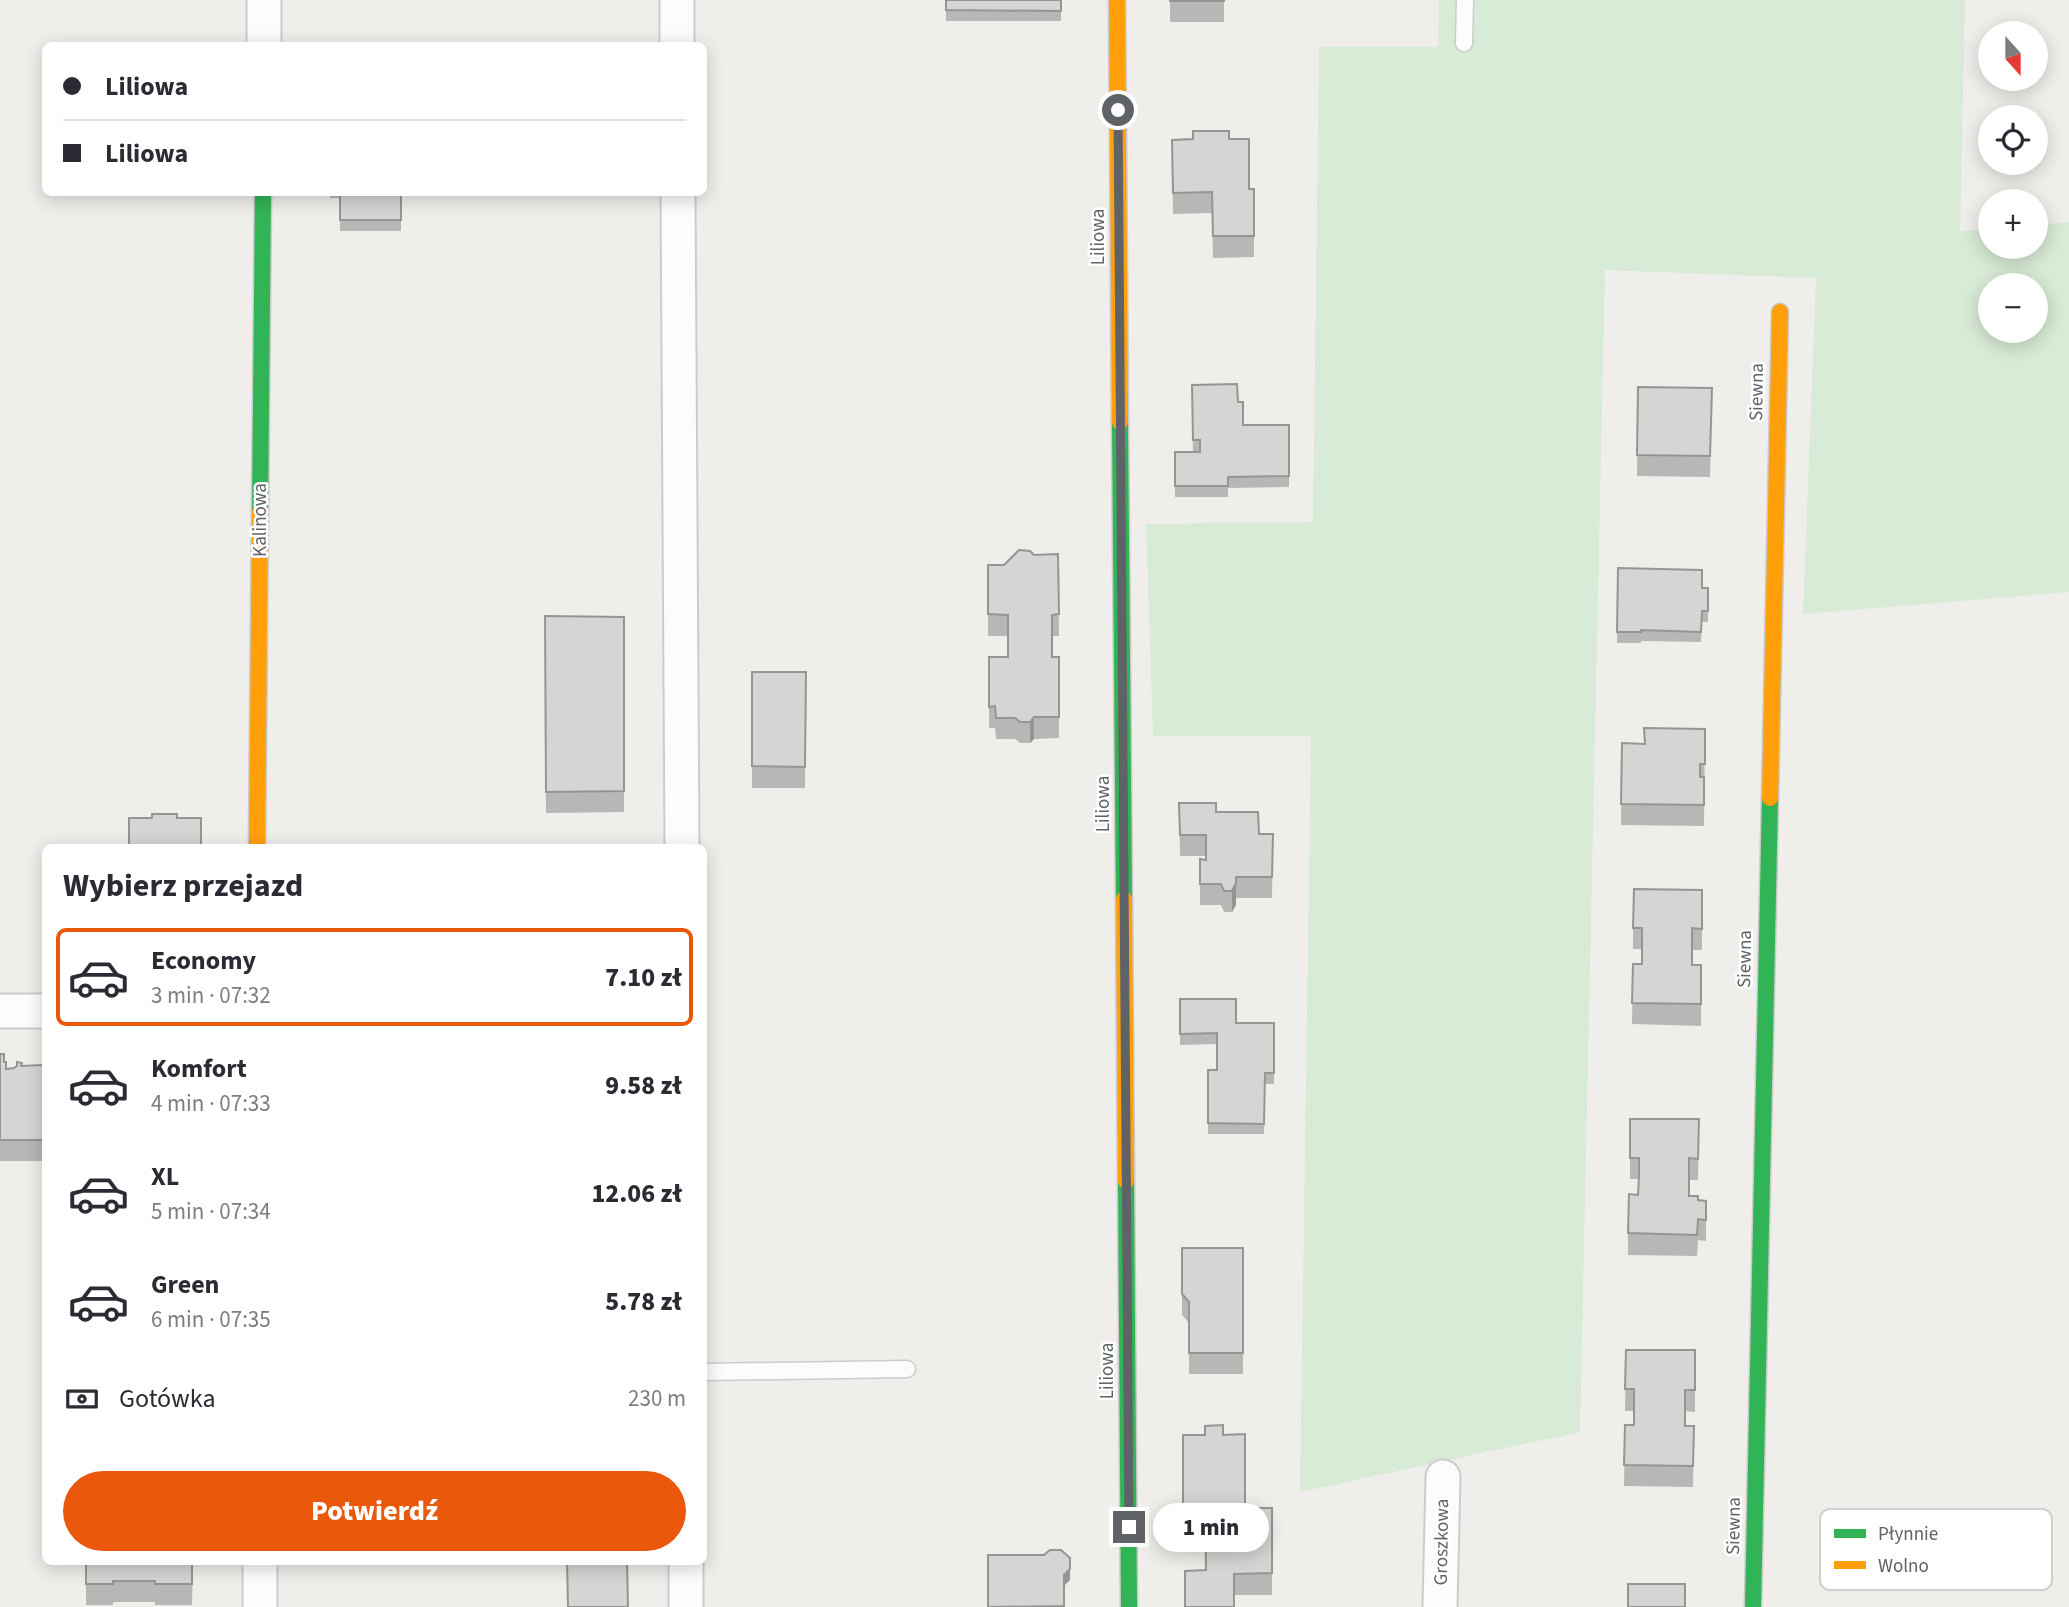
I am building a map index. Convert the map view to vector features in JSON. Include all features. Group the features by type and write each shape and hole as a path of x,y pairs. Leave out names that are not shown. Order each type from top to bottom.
{"street":[{"path":"264,0 264,42"},
{"path":"677,0 677,42"},
{"name":"Liliowa","path":"1117,0 1129,1607"},
{"name":"Kalinowa","path":"257,844 262,196"},
{"path":"678,196 682,844"},
{"name":"Siewna","path":"1754,1607 1780,312"},
{"path":"0,1011 42,1011"},
{"name":"Groszkowa","path":"1440,1607 1443,1477"},
{"path":"260,1565 260,1607"},
{"path":"686,1565 686,1607"}],"lane":[{"path":"1464,43 1465,0"},
{"path":"707,1372 907,1369"}],"green space":[{"path":"1439,0 1965,0 1960,231 1978,230 1978,259 2048,259 2048,224 2069,222 2069,592 1803,614 1816,278 1605,270 1580,1432 1300,1492 1311,736 1153,736 1146,524 1313,522 1319,47 1438,47"}],"building":[{"path":"946,0 1061,0 1061,11 946,10"},
{"path":"1224,0 1224,1 1170,1"},
{"path":"1193,131 1229,131 1229,139 1249,139 1249,189 1254,189 1254,236 1213,236 1212,192 1173,193 1172,140 1193,139"},
{"path":"340,196 401,196 401,220 340,220"},
{"path":"1237,384 1238,402 1243,402 1243,425 1289,425 1289,476 1228,477 1228,486 1175,486 1175,452 1200,452 1200,440 1193,440 1192,385"},
{"path":"1638,387 1712,388 1710,456 1637,455"},
{"path":"1019,550 1030,551 1034,555 1058,554 1059,614 1052,615 1052,657 1059,657 1059,717 1034,717 1030,722 1020,722 1015,718 996,718 995,706 989,707 989,657 1008,657 1008,615 988,614 988,565 1004,565"},
{"path":"1618,568 1702,570 1702,588 1708,588 1708,611 1702,611 1701,632 1617,632"},
{"path":"545,616 624,617 624,791 546,792"},
{"path":"752,672 806,672 805,767 752,766"},
{"path":"1644,728 1705,729 1705,764 1700,764 1700,777 1704,777 1704,805 1621,804 1622,743 1645,744"},
{"path":"1179,803 1216,803 1216,812 1258,812 1259,834 1273,834 1272,877 1236,877 1232,891 1224,891 1221,884 1200,884 1200,859 1206,860 1206,835 1180,835"},
{"path":"152,814 201,818 201,844 129,844 129,818 152,818"},
{"path":"1634,889 1702,890 1702,929 1692,928 1692,965 1701,965 1701,1004 1632,1003 1633,964 1642,964 1642,928 1633,928"},
{"path":"1180,999 1236,999 1236,1023 1274,1023 1274,1073 1265,1073 1264,1124 1208,1123 1208,1070 1217,1070 1217,1033 1180,1034"},
{"path":"0,1054 4,1054 6,1069 14,1068 17,1062 22,1063 21,1066 42,1065 42,1140 0,1140"},
{"path":"1630,1119 1699,1119 1698,1159 1689,1158 1689,1196 1698,1196 1698,1200 1706,1201 1706,1220 1698,1219 1697,1235 1628,1233 1629,1194 1638,1195 1639,1175 1639,1158 1630,1158"},
{"path":"1182,1248 1243,1248 1243,1353 1189,1353 1189,1302 1182,1294"},
{"path":"1626,1350 1695,1350 1695,1390 1685,1390 1685,1426 1694,1426 1693,1466 1624,1465 1625,1425 1634,1425 1634,1389 1625,1389"},
{"path":"1223,1425 1223,1435 1245,1434 1245,1508 1272,1508 1272,1573 1234,1574 1234,1607 1185,1607 1185,1571 1206,1570 1205,1512 1183,1512 1183,1435 1205,1435 1205,1426"},
{"path":"1050,1550 1061,1550 1070,1558 1070,1569 1064,1575 1064,1606 988,1607 988,1555 1044,1555"},
{"path":"86,1565 192,1565 192,1584 113,1581 113,1584 86,1584"},
{"path":"567,1565 627,1565 628,1607 568,1607"},
{"path":"1628,1584 1685,1584 1685,1607 1628,1607"}],"traffic: fast":[{"path":"260,512 263,196"},
{"path":"1120,422 1124,899"},
{"path":"1753,1607 1770,798"},
{"path":"1126,1181 1129,1607"}],"traffic: slow":[{"path":"1117,0 1120,422"},
{"path":"1770,798 1780,312"},
{"path":"257,844 260,512"},
{"path":"1124,899 1126,1181"}],"route":[{"path":"1118,110 1129,1527"}]}
